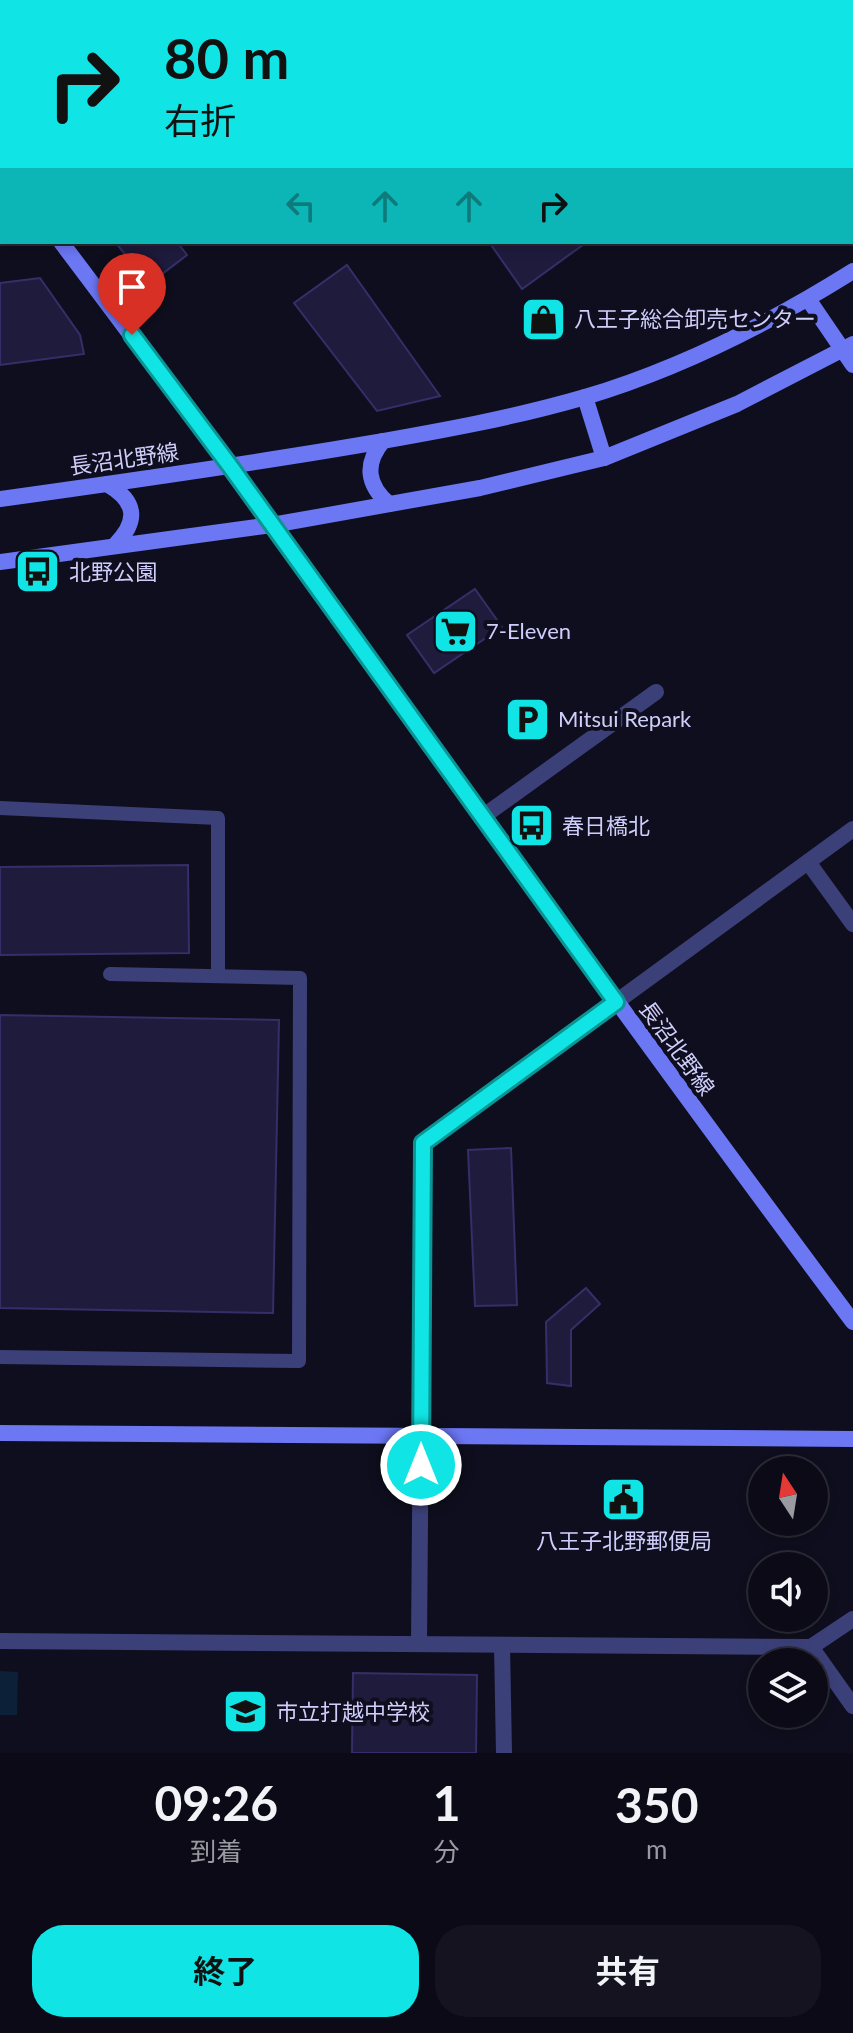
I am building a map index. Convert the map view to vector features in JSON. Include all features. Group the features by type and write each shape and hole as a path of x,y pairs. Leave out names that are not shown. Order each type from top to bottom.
{"street":[{"path":"63,244 230,466 457,429 585,397 707,350 808,299 853,271"},
{"path":"0,562 272,525 480,488 604,458 737,404 850,353 808,299"},
{"path":"585,397 604,458"},
{"path":"383,441 374,451 370,478 376,493 389,504"},
{"name":"長沼北野線","path":"0,499 230,466 481,818 853,1322"},
{"path":"107,484 122,492 133,519 129,531 116,544"},
{"path":"481,818 656,692"},
{"path":"419,1644 423,1143 853,829"},
{"path":"808,862 853,924"},
{"path":"0,1433 853,1439"},
{"path":"0,1641 811,1647 853,1619"},
{"path":"502,1645 504,1753"},
{"path":"811,1647 853,1706"}],"lane":[{"path":"0,808 218,818 218,976"},
{"path":"0,1357 299,1361 300,978 110,974"}],"water":[{"path":"0,1671 18,1672 17,1715 0,1715"}],"building":[{"path":"117,244 179,244 187,255 149,284"},
{"path":"490,244 584,244 522,289"},
{"path":"347,265 440,396 377,411 294,303"},
{"path":"40,278 80,335 84,354 0,365 0,283"},
{"name":"7-Eleven","path":"475,589 502,627 434,673 407,635"},
{"path":"188,865 189,953 0,955 0,867"},
{"path":"0,1015 279,1020 273,1313 0,1308"},
{"path":"511,1148 517,1305 475,1306 468,1150"},
{"path":"586,1288 600,1304 571,1330 571,1386 547,1383 546,1322"},
{"path":"353,1673 477,1675 476,1753 352,1753"}],"place":[{"name":"八王子総合卸売センター","path":"543,319"},
{"name":"北野公園","path":"38,572"},
{"name":"7-Eleven","path":"455,631"},
{"name":"Mitsui Repark","path":"527,719"},
{"name":"春日橋北","path":"531,826"},
{"name":"八王子北野郵便局","path":"624,1500"},
{"name":"市立打越中学校","path":"245,1712"}],"route":[{"path":"132,335 616,1002 423,1143 421,1465"}]}
